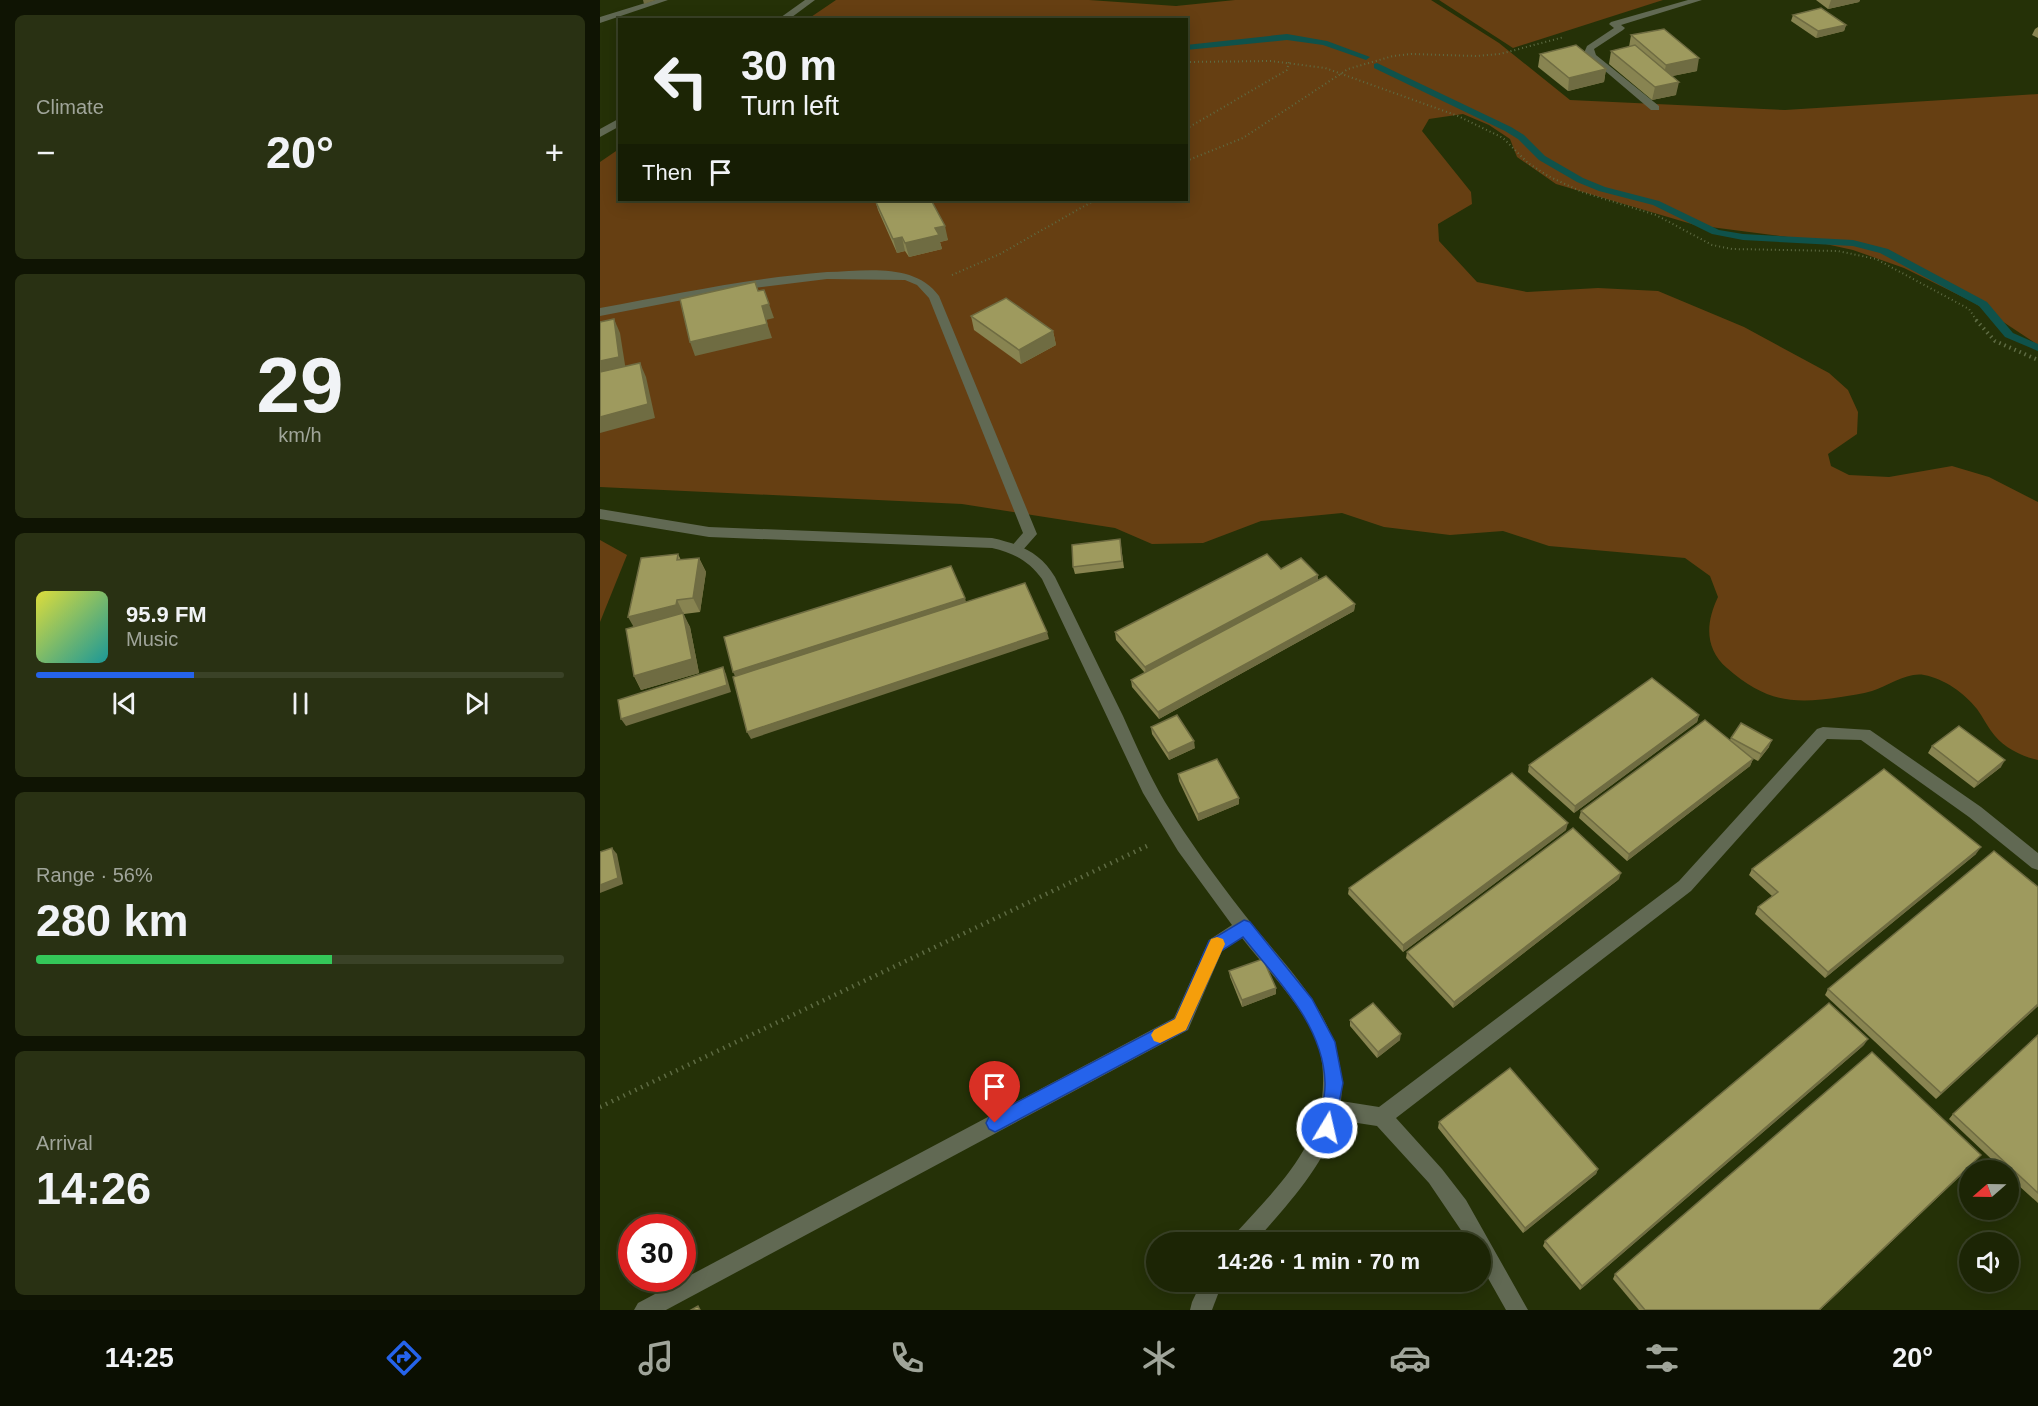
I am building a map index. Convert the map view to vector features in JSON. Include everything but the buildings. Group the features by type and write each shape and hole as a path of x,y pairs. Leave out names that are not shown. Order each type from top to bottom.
{"street":[{"path":"600,20 664,0"},
{"path":"784,18 811,0"},
{"path":"1614,24 1695,0"},
{"path":"1614,24 1620,28 1593,45 1589,53 1655,108"},
{"path":"600,134 618,122"},
{"path":"600,312 758,282 813,276 890,276 911,278 927,286 935,298 1030,534 1017,548"},
{"path":"600,514 709,532 992,543 1017,548 1037,560 1048,577 1149,788 1175,832 1205,876 1306,1005 1327,1042 1334,1083 1327,1128 1305,1168 1250,1232"},
{"path":"1382,1117 1685,886 1823,733 1864,734 1975,812 2038,863"},
{"path":"645,1310 1180,1024 1215,946 1244,927"},
{"path":"1330,1109 1382,1117 1440,1179 1458,1202 1474,1232"},
{"path":"1491,1262 1517,1310"},
{"path":"1201,1310 1207,1292"}],"path":[{"path":"1188,160 1243,138 1342,73 1393,56 1500,54 1614,24"},
{"path":"1188,62 1289,62 1342,73 1467,120 1503,138 1528,163 1548,176 1595,197 1647,211 1712,245 1732,249 1838,251 1876,259 1961,304 1974,314 1983,329 1995,341 2038,360"},
{"path":"1188,128 1287,70 1289,62"},
{"path":"927,286 1000,254 1093,201"},
{"path":"600,1107 1175,832"}],"shaded area":[{"path":"836,0 1089,0 1176,6 1235,0 1431,0 1499,43 1570,100 1785,110 2038,94 2038,345 1973,302 1904,268 1853,250 1803,239 1695,225 1556,184 1517,157 1510,139 1489,125 1463,114 1429,119 1422,131 1471,192 1472,204 1438,224 1439,241 1477,282 1527,292 1598,288 1658,291 1744,327 1829,373 1848,390 1858,412 1857,434 1828,454 1831,466 1849,475 1889,477 1952,466 1989,477 2038,502 2038,760 2026,757 2009,748 1992,733 1977,709 1966,698 1947,683 1932,677 1911,676 1868,692 1807,700 1780,698 1754,688 1727,668 1714,652 1709,634 1711,616 1718,597 1710,576 1685,558 1549,546 1503,531 1450,535 1384,527 1342,513 1261,521 1203,543 1152,544 1115,528 962,504 600,487 600,162 618,150 618,201 1188,201 1188,18 809,18"},
{"path":"1439,0 1663,0 1513,48"},
{"path":"600,540 627,555 600,622"}],"waterway":[{"path":"1188,48 1287,37 1324,43 1366,57"},
{"path":"1377,66 1508,129 1521,137 1542,158 1580,180 1602,189 1656,203 1716,232 1743,237 1853,243 1884,251 1983,304 2009,335 2038,348"}],"slow traffic":[{"path":"1160,1035 1180,1024 1217,944"}],"route":[{"path":"995,1123 1180,1024 1215,946 1244,927 1306,1005 1327,1042 1334,1083 1327,1128"}]}
